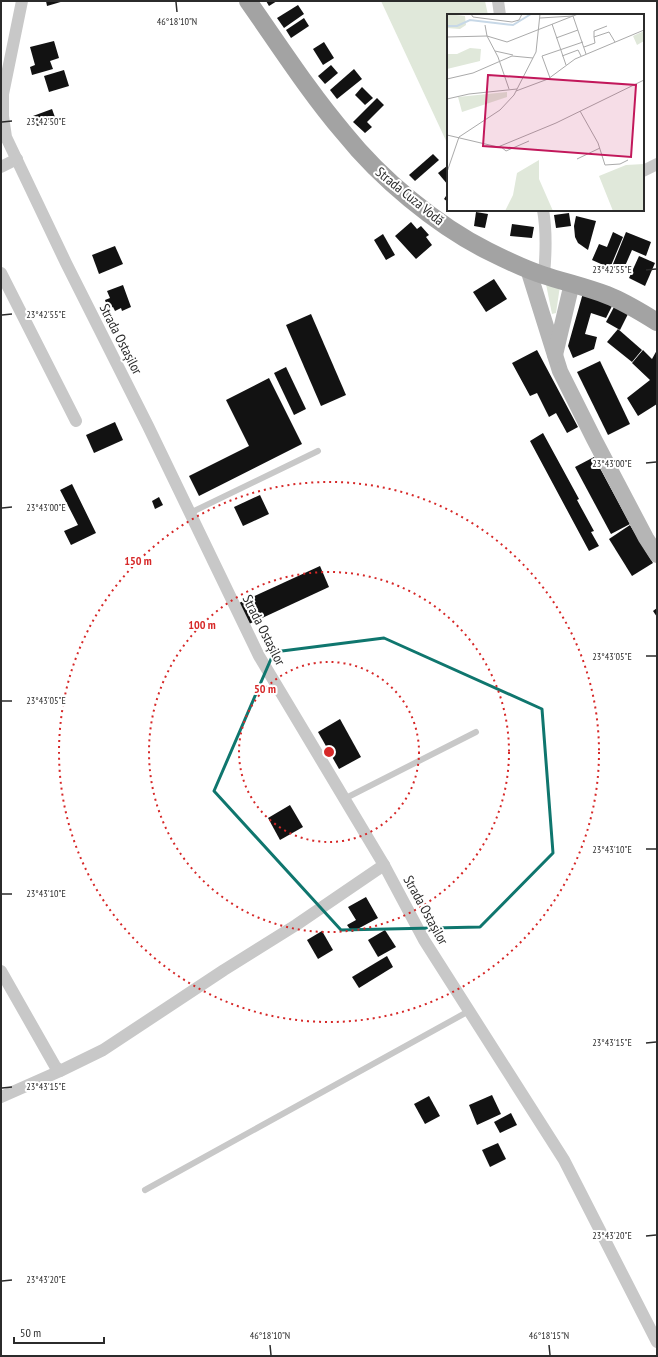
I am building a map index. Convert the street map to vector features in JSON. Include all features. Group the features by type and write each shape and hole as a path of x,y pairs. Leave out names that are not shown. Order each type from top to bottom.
{"main road":[{"name":"Strada Cuza Vodă","path":"248,1 312,92 344,134 375,168 439,221 472,242 528,269 607,295 630,306 657,322"},
{"path":"528,269 560,371 569,392 646,538 657,555"},
{"path":"555,355 572,283"}],"street":[{"name":"Strada Ostașilor","path":"22,1 3,94 3,116 6,137 66,264 148,426 259,656 384,865 424,940 564,1160 657,1342"},
{"path":"498,1 500,14"},
{"path":"1,167 17,159"},
{"path":"644,170 657,164"},
{"path":"543,211 546,226 544,275"},
{"path":"1,273 76,422"},
{"path":"1,1097 103,1050 296,925 384,865"},
{"path":"1,971 55,1066 60,1071"}],"lane":[{"path":"190,513 318,451"},
{"path":"344,799 476,732"},
{"path":"145,1190 469,1011"}],"highlighted area":[{"path":"384,638 542,709 553,853 480,927 341,930 214,791 274,652"}],"shaded area":[{"path":"381,1 485,1 488,14 447,14 447,143"},
{"path":"546,284 560,286 556,313 552,314"}],"building":[{"path":"46,1 64,1 47,6"},
{"path":"266,1 277,1 269,6"},
{"path":"298,5 304,14 284,28 277,18"},
{"path":"304,18 309,26 291,38 286,30"},
{"path":"54,41 59,58 50,61 53,69 32,75 30,67 35,65 30,47"},
{"path":"324,42 334,58 323,65 313,49"},
{"path":"331,65 338,73 325,84 318,76"},
{"path":"354,69 362,79 337,99 330,90"},
{"path":"64,70 69,86 49,92 44,76"},
{"path":"362,87 373,98 365,105 355,95"},
{"path":"377,98 384,105 367,122 372,127 365,133 353,122"},
{"path":"52,109 56,120 37,126 33,116"},
{"path":"433,154 439,160 415,181 409,175"},
{"path":"447,166 447,184 438,173"},
{"path":"447,194 447,201 444,199"},
{"path":"476,212 488,214 485,228 474,226"},
{"path":"569,213 571,226 556,228 554,215"},
{"path":"576,216 596,221 588,250 578,243 575,237 574,226"},
{"path":"411,222 417,229 421,226 429,235 426,237 432,245 416,259 395,236"},
{"path":"512,224 534,227 532,238 510,236"},
{"path":"613,232 623,237 610,268 592,260 599,244 607,247"},
{"path":"626,232 651,242 646,256 632,250 622,273 611,269"},
{"path":"383,234 395,255 386,260 374,240"},
{"path":"115,246 123,264 99,274 92,255"},
{"path":"639,256 655,263 645,286 629,278"},
{"path":"494,279 507,299 486,312 473,292"},
{"path":"123,285 131,307 122,311 121,308 115,311 113,307 108,309 105,300 110,298 107,291"},
{"path":"583,293 613,304 606,318 591,313 585,334 597,337 594,349 573,358 568,346"},
{"path":"615,305 629,312 620,330 606,322"},
{"path":"311,314 346,395 321,406 286,325"},
{"path":"618,329 642,350 632,362 607,342"},
{"path":"537,350 578,427 567,433 556,413 549,417 537,393 530,396 512,363"},
{"path":"643,350 652,359 657,350 657,404 638,416 627,398 650,380 632,363"},
{"path":"600,361 630,424 608,435 577,372"},
{"path":"286,367 306,409 294,415 274,373"},
{"path":"269,378 302,444 199,496 189,476 249,446 226,400"},
{"path":"115,422 123,440 94,453 86,435"},
{"path":"543,433 579,499 577,500 594,531 591,532 599,546 589,551 530,441"},
{"path":"594,457 630,524 611,534 575,467"},
{"path":"72,484 96,533 71,545 64,531 78,525 60,490"},
{"path":"260,495 269,514 243,526 234,507"},
{"path":"159,497 163,505 155,509 152,501"},
{"path":"630,525 653,563 632,576 609,539"},
{"path":"320,566 329,587 249,624 239,603"},
{"path":"657,608 657,617 653,611"},
{"path":"340,719 361,757 339,769 318,732"},
{"path":"290,805 303,827 280,840 268,818"},
{"path":"366,897 378,918 352,932 347,925 356,920 348,907"},
{"path":"385,930 396,947 378,957 368,940"},
{"path":"322,931 333,950 318,959 307,940"},
{"path":"387,956 393,967 359,988 352,977"},
{"path":"492,1095 501,1114 477,1125 469,1105"},
{"path":"429,1096 440,1116 425,1124 414,1104"},
{"path":"511,1113 517,1125 500,1133 494,1122"},
{"path":"498,1143 506,1159 490,1167 482,1150"}]}
